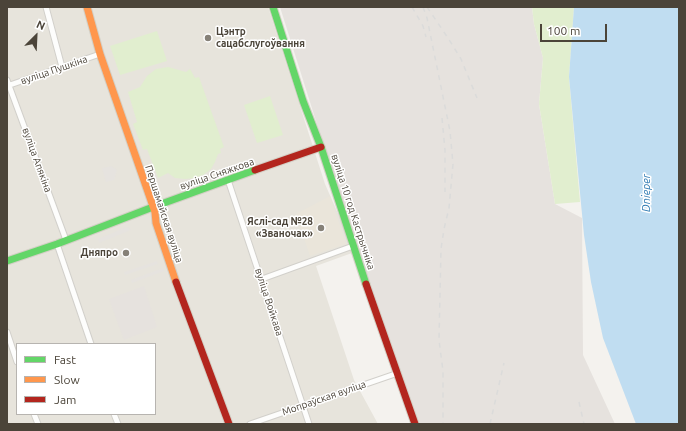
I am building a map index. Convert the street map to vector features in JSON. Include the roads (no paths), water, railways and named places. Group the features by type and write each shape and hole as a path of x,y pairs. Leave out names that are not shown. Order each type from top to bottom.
{"street":[{"path":"46,7 62,67"},
{"name":"Першамайская вуліца","path":"87,7 100,54 153,207 156,223 169,264 229,424"},
{"name":"вуліца 10 год Кастрычніка","path":"273,7 303,101 321,148 414,424"},
{"name":"вуліца Пушкіна","path":"8,86 100,54"},
{"name":"вуліца Апякіна","path":"7,80 66,240"},
{"name":"вуліца Сняжкова","path":"7,261 58,244 228,180 321,148"},
{"name":"вуліца Войкава","path":"228,180 309,424"},
{"path":"58,244 91,343"},
{"path":"262,279 353,246"},
{"path":"7,332 16,359"},
{"name":"Мопраўская вуліца","path":"250,424 398,373"}],"water":[{"name":"Dnieper","path":"574,7 679,7 679,424 636,424 603,338 591,282 584,235 569,77"}],"railway":[{"path":"412,7 423,26 426,37"},
{"path":"423,7 427,18 450,131 453,164 449,208 441,249 439,340 443,371 443,424"},
{"path":"427,7 461,59 477,98"},
{"path":"442,118 445,150 445,192"},
{"path":"490,424 504,363"},
{"path":"579,402 584,424"}],"place":[{"name":"Цэнтр сацабслугоўвання","path":"208,38"},
{"name":"Яслі-сад №28 «Званочак»","path":"321,228"},
{"name":"Дняпро","path":"126,253"}]}
